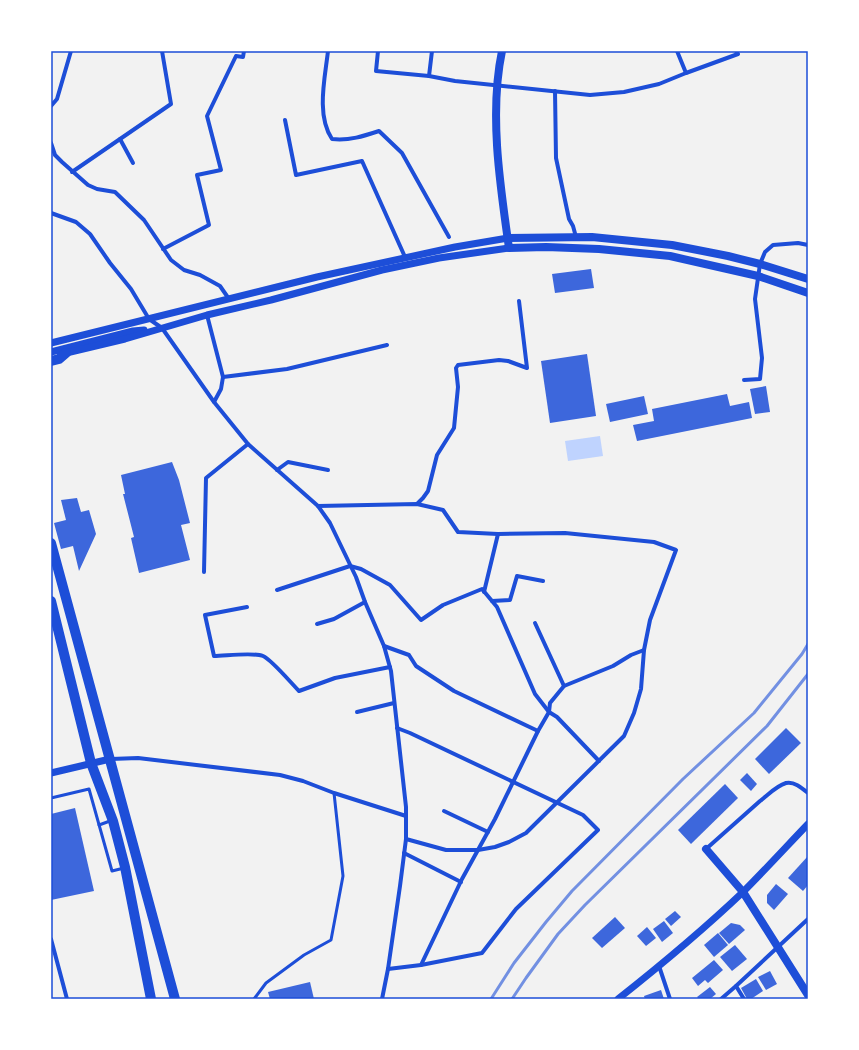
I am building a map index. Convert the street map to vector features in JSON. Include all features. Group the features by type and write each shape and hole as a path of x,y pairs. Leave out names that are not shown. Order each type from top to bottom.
{"highway":[{"path":"51,361 59,359 66,353"},
{"path":"51,543 174,998"},
{"path":"51,601 91,763 113,821 125,867 151,999"}],"main road":[{"path":"502,51 497,84 497,138 509,248 599,249 670,256 758,276 808,293"},
{"path":"508,238 592,237 672,245 728,256 808,279"},
{"path":"706,849 743,892 808,996"}],"street":[{"path":"51,106 57,99 72,51"},
{"path":"72,172 171,104 162,51"},
{"path":"163,249 209,226 197,175 220,170 207,116 236,56 243,57 244,51"},
{"path":"328,51 322,106 324,121 332,139 340,140 357,138 379,131 402,153 449,236"},
{"path":"378,51 376,71 590,95 624,92 659,84 738,54 736,51"},
{"path":"429,76 432,51"},
{"path":"676,51 686,73"},
{"path":"555,91 556,158 569,219 576,237"},
{"path":"285,120 296,174 362,161 405,257"},
{"path":"120,139 132,163"},
{"path":"51,143 55,154 62,162 88,185 97,189 116,192 144,220 170,260 184,270 200,275 220,286 229,300"},
{"path":"51,213 76,222 90,234 110,263 131,289 149,319 162,328 214,402 248,444 318,506 330,523 356,577 364,602 384,646 390,668 406,807 406,839 388,969 382,999"},
{"path":"51,343 317,277 463,245 508,238"},
{"path":"744,380 760,379 762,358 755,299 760,264 765,252 773,245 798,243 808,245"},
{"path":"51,357 125,339 207,315 271,300 382,270 439,258 509,248"},
{"path":"417,504 428,491 437,455 454,428 458,387 456,368 458,365 499,360 508,361 527,368 519,301"},
{"path":"207,315 223,377 221,389 214,402"},
{"path":"51,352 133,331 162,328"},
{"path":"223,377 287,368 387,345"},
{"path":"204,572 206,478 248,444"},
{"path":"277,470 288,462 328,470"},
{"path":"318,506 417,504 443,510 458,532 498,534 565,533 654,542 676,550 650,620 644,650 641,689 634,713 624,736 526,833 509,842 495,847 478,850 446,850 406,839"},
{"path":"484,592 498,534"},
{"path":"277,590 350,566 361,569 390,585 421,620 442,605 482,589 497,607 535,694 549,712 557,717 599,761"},
{"path":"492,601 510,600 517,576 544,581"},
{"path":"317,624 334,619 364,602"},
{"path":"247,607 205,615 214,656 249,654 263,656 272,663 298,691 335,678 390,668"},
{"path":"535,623 564,686"},
{"path":"384,646 409,655 416,666 454,691 538,731"},
{"path":"422,965 461,882 549,712 550,703 564,686 613,666 644,650"},
{"path":"357,712 394,703"},
{"path":"388,969 422,965 482,953 516,909 598,830 583,815 397,728"},
{"path":"51,773 110,759 138,758 280,775 303,781 334,793 406,816"},
{"path":"706,849 755,806 777,788 786,783 798,785 808,793"},
{"path":"444,811 488,832"},
{"path":"618,999 700,931 743,892 808,824"},
{"path":"404,853 461,882"},
{"path":"721,999 808,920"},
{"path":"51,939 53,954 67,999"},
{"path":"659,966 670,999"},
{"path":"736,986 744,999"}],"lane":[{"path":"51,798 89,789 112,871 125,867"},
{"path":"254,999 266,983 304,955 331,940 343,876 334,793"},
{"path":"99,825 113,821"}],"water":[{"path":"600,436 603,456 568,461 565,441"}],"building":[{"path":"591,269 594,288 555,293 552,274"},
{"path":"587,354 596,416 550,423 541,361"},
{"path":"766,386 770,412 755,414 750,389"},
{"path":"727,394 730,406 749,402 752,418 637,441 633,425 654,421 652,409"},
{"path":"644,396 648,414 610,422 606,404"},
{"path":"172,462 179,480 190,523 181,525 190,560 139,573 131,538 134,537 123,494 125,494 121,475"},
{"path":"77,498 81,512 89,510 96,534 79,571 73,546 61,549 54,523 66,520 61,500"},
{"path":"786,728 801,743 769,774 755,759"},
{"path":"747,773 757,784 751,791 740,780"},
{"path":"725,784 738,798 691,844 678,830"},
{"path":"75,808 94,891 51,900 51,814"},
{"path":"808,856 808,885 803,891 788,878"},
{"path":"776,884 788,894 774,910 767,903 767,895"},
{"path":"675,911 681,917 671,926 665,919"},
{"path":"615,917 625,928 602,948 592,938"},
{"path":"664,921 673,933 662,942 653,929"},
{"path":"731,923 740,925 745,930 729,944 719,933"},
{"path":"647,927 656,938 646,946 637,936"},
{"path":"718,933 728,945 714,957 704,945"},
{"path":"735,945 747,959 732,971 720,957"},
{"path":"714,960 723,970 708,983 705,980 698,986 692,978"},
{"path":"770,971 777,984 766,990 758,977"},
{"path":"756,979 763,991 751,999 747,999 741,988"},
{"path":"310,982 314,999 270,999 268,992"},
{"path":"710,987 716,994 710,999 699,999 697,997"},
{"path":"661,990 664,999 645,999 644,996"}],"railway":[{"path":"491,999 514,963 572,891 683,779 754,713 802,654 808,644"},
{"path":"512,999 558,934 585,905 767,726 808,674"}]}
